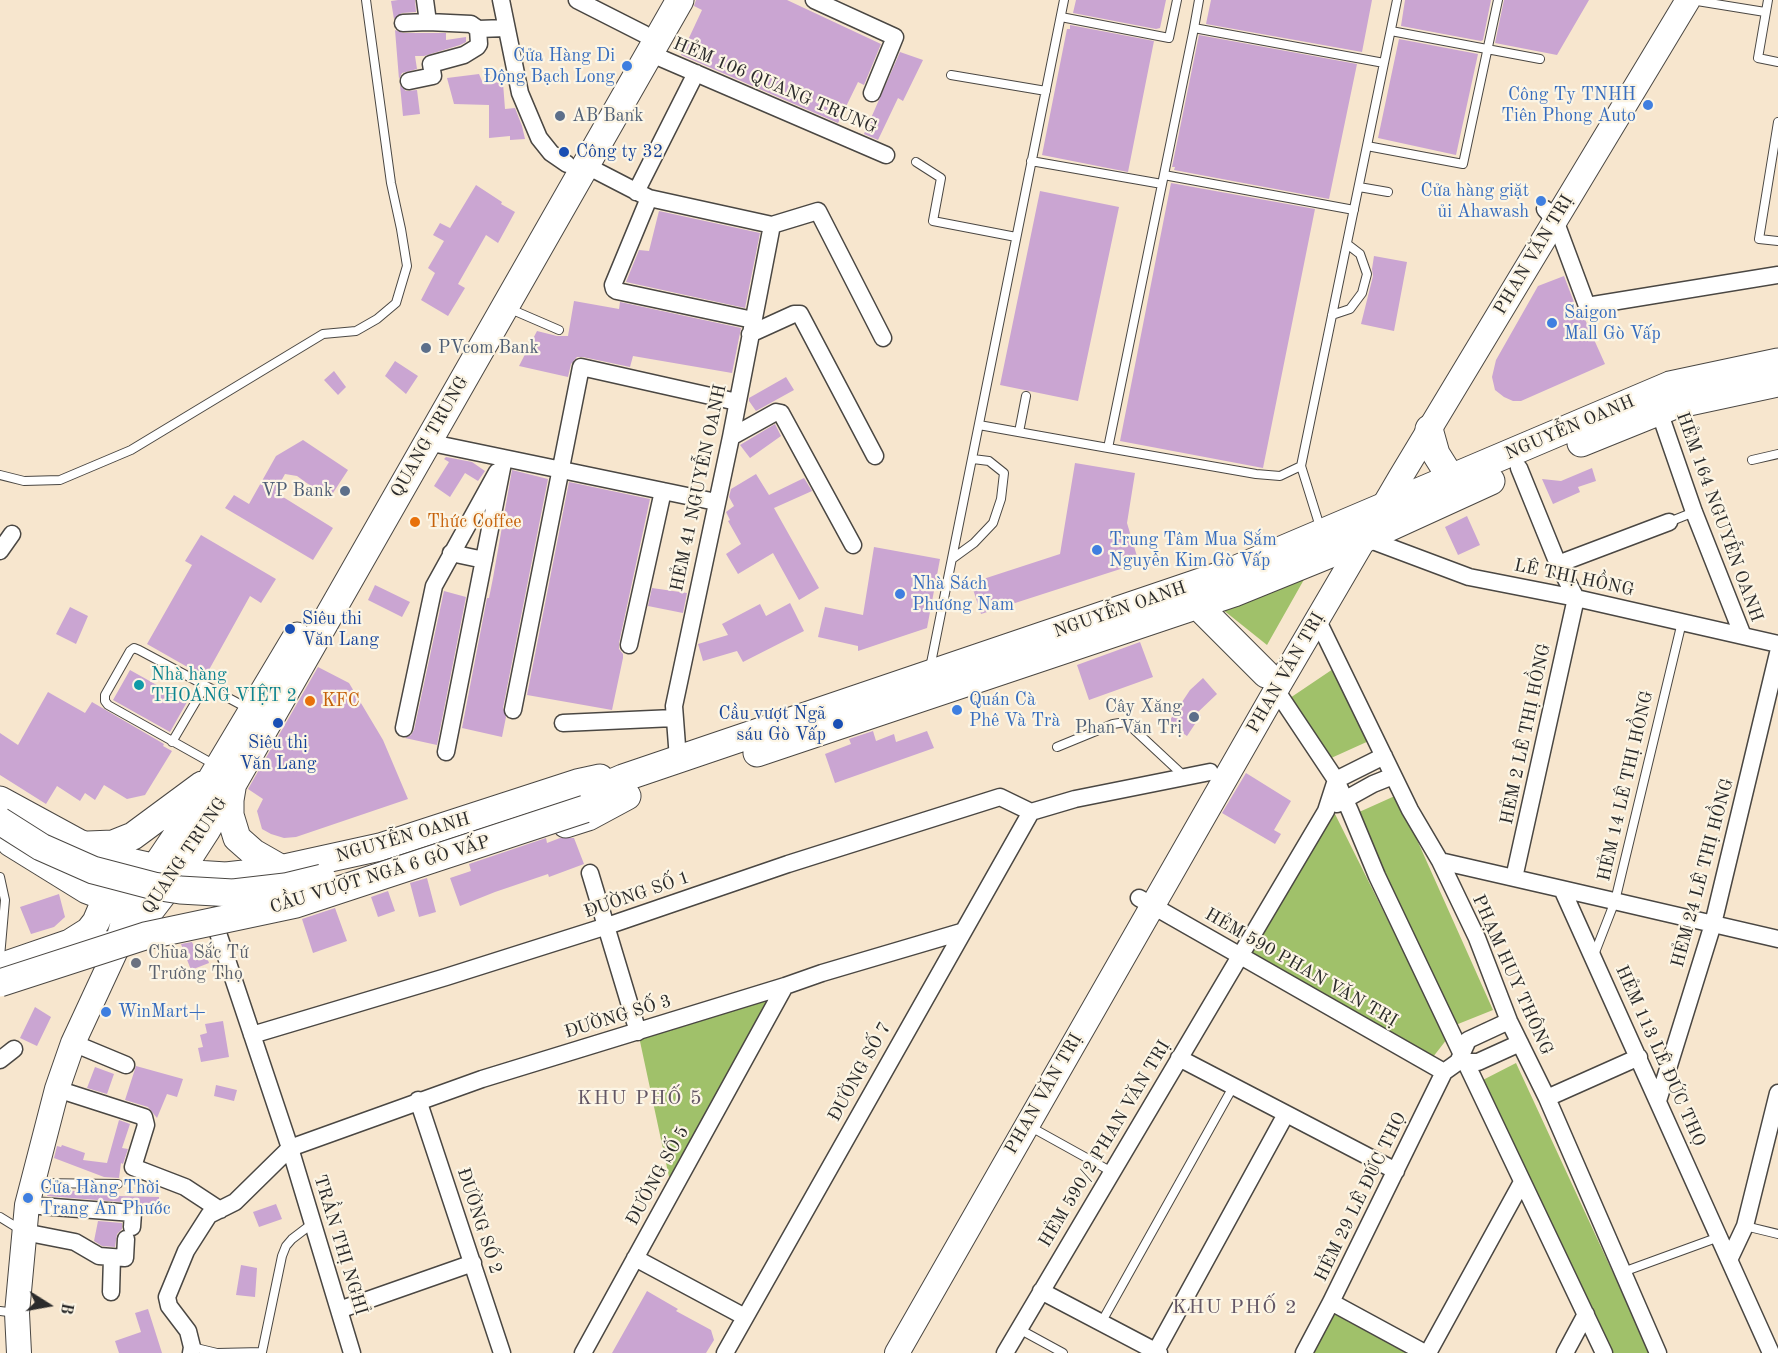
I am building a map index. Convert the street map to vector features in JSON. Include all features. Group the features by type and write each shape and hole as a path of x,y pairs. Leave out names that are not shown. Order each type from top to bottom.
{"main road":[{"name":"QUANG TRUNG","path":"118,946 127,906 167,871 221,777 262,715 428,442 498,307 646,43 663,0"},
{"name":"QUANG TRUNG","path":"646,43 680,0"},
{"name":"PHAN VĂN TRỊ","path":"1369,521 1430,429 1670,0"},
{"name":"PHAN VĂN TRỊ","path":"897,1353 1026,1125 1145,902 1210,772 1317,619 1369,521 1550,215 1690,0"},
{"name":"QUANG TRUNG","path":"262,715 305,622 498,307"},
{"name":"NGUYỄN OANH","path":"583,803 625,787 1198,606 1330,546 1369,521 1451,478 1670,385 1778,362"},
{"name":"NGUYỄN OANH","path":"1369,521 1519,468 1675,405 1778,383"},
{"path":"1430,429 1437,454 1451,478"},
{"name":"PHAN VĂN TRỊ","path":"880,1353 1145,902 1271,682 1330,546"},
{"name":"NGUYỄN OANH","path":"70,943 118,946 161,945 261,925 588,817 625,787 678,759 1188,587 1330,546"},
{"path":"1198,606 1271,682"},
{"path":"90,848 124,840 142,830 193,790 221,777 230,800 230,815 237,838 254,853 282,869"},
{"name":"NGUYỄN OANH","path":"0,800 90,848 167,871 207,875 252,874 380,848 587,780 625,787"},
{"name":"CẦU VƯỢT NGÃ 6 GÒ VẤP","path":"0,821 41,847 93,870 134,882 172,889 233,892 310,882 583,803"},
{"name":"CẦU VƯỢT NGÃ 6 GÒ VẤP","path":"0,982 145,936 296,904 583,803"},
{"path":"0,836 75,883 127,906"},
{"path":"90,848 110,862 113,874 112,886 127,906"},
{"path":"252,874 261,925"},
{"path":"207,875 219,933"},
{"path":"0,967 70,943 80,938 96,922 127,906"},
{"path":"0,995 73,972 118,946"},
{"path":"19,1353 8,1312 29,1194 57,1089 73,1043 118,946"}],"street":[{"path":"425,0 428,22"},
{"path":"501,0 520,93 538,138 551,153 643,195 772,225 818,211 884,338"},
{"name":"HẺM 106 QUANG TRUNG","path":"577,0 696,73 886,155"},
{"path":"814,0 895,37 872,93"},
{"path":"404,23 471,24 478,28 506,28"},
{"path":"409,81 433,76 431,64 464,55 477,47 479,44 478,28"},
{"path":"696,73 643,195 613,285 617,291 752,327 800,314 874,456"},
{"path":"1550,215 1587,306 1778,275"},
{"name":"HẺM 41 NGUYỄN OANH","path":"678,759 674,706 731,437 772,225"},
{"path":"513,710 581,367 737,402"},
{"name":"HẺM 164 NGUYỄN OANH","path":"1659,411 1743,636"},
{"path":"731,437 776,412 781,413 853,545"},
{"path":"428,442 716,502"},
{"path":"404,728 434,586 504,458"},
{"path":"446,752 504,458"},
{"path":"1519,468 1558,564 1576,598"},
{"path":"629,645 663,491"},
{"name":"LÊ THỊ HỒNG","path":"1369,521 1469,577 1576,598 1778,645"},
{"path":"1558,564 1669,522"},
{"path":"0,552 12,534"},
{"path":"451,553 484,560"},
{"name":"HẺM 2 LÊ THỊ HỒNG","path":"1514,878 1576,598"},
{"name":"PHẠM HUY THÔNG","path":"1317,619 1410,810 1440,861 1476,938 1509,1021 1547,1098 1658,1353"},
{"name":"HẺM 24 LÊ THỊ HỒNG","path":"1659,1101 1713,924 1778,653"},
{"path":"1271,682 1336,780 1457,1063 1522,1182 1604,1353"},
{"path":"563,723 674,718"},
{"path":"1336,780 1383,756"},
{"path":"1031,812 1075,799 1210,772"},
{"path":"1326,811 1373,784 1393,776"},
{"name":"HẺM 590/2 PHAN VĂN TRỊ","path":"1005,1353 1326,811 1336,780"},
{"name":"ĐƯỜNG SỐ 1","path":"252,1035 607,926 788,864 1000,797 1031,812"},
{"name":"ĐƯỜNG SỐ 7","path":"725,1353 961,932 1031,812"},
{"path":"1440,861 1778,939"},
{"path":"590,873 638,1032"},
{"name":"HẺM 113 LÊ ĐỨC THỌ","path":"1562,889 1771,1353"},
{"name":"HẺM 590 PHAN VĂN TRỊ","path":"1145,902 1240,956 1457,1063"},
{"name":"ĐƯỜNG SỐ 3","path":"290,1148 418,1100 822,973 961,932"},
{"path":"219,933 252,1035"},
{"name":"ĐƯỜNG SỐ 5","path":"583,1353 785,986"},
{"name":"HẺM 29 LÊ ĐỨC THỌ","path":"1304,1353 1395,1171 1468,1040 1509,1021"},
{"name":"TRẦN THỊ NGHỈ","path":"252,1035 290,1148 352,1353"},
{"path":"73,1043 126,1065"},
{"path":"1457,1063 1478,1062 1520,1043"},
{"path":"0,1060 14,1049"},
{"path":"1547,1098 1639,1057"},
{"path":"1179,1058 1395,1171"},
{"path":"57,1089 144,1117 146,1125 133,1167 185,1187 220,1210"},
{"path":"1730,1260 1745,1226 1778,1093"},
{"name":"ĐƯỜNG SỐ 2","path":"418,1100 502,1353"},
{"path":"1041,1291 1158,1352 1286,1114"},
{"path":"192,1350 188,1331 169,1306 167,1297 186,1251 209,1215 235,1202 290,1148"},
{"path":"1331,1302 1427,1353 1522,1182"},
{"path":"24,1232 75,1242 99,1256 124,1258 132,1213 29,1194"},
{"path":"111,1292 112,1257"},
{"path":"635,1258 745,1317"},
{"path":"339,1310 473,1263"},
{"path":"1565,1353 1586,1314"}],"lane":[{"path":"0,475 24,481 60,480 131,450 323,334 356,331 377,320 396,303 407,266 391,183 366,0"},
{"path":"929,675 1064,0"},
{"path":"1060,17 1168,38 1177,0"},
{"path":"1108,448 1200,0"},
{"path":"1330,546 1301,466 1397,0"},
{"path":"1367,146 1463,164 1498,0"},
{"path":"1690,0 1765,12"},
{"path":"1768,0 1758,58 1778,62"},
{"path":"1194,28 1384,63"},
{"path":"1390,31 1540,59"},
{"path":"951,75 1046,91"},
{"path":"1778,122 1759,239 1778,241"},
{"path":"1031,161 1162,184"},
{"path":"916,162 941,178 933,221 1016,237"},
{"path":"1164,175 1354,210"},
{"path":"1359,187 1388,192"},
{"path":"1332,315 1350,309 1362,293 1367,274 1360,254 1347,244"},
{"path":"498,307 559,330"},
{"path":"1019,432 1026,396"},
{"path":"979,425 1256,474 1281,476 1301,466"},
{"path":"1752,460 1778,454"},
{"path":"952,559 974,543 993,523 1001,499 1004,473 989,461 973,459"},
{"path":"1669,522 1695,512"},
{"name":"HẺM 14 LÊ THỊ HỒNG","path":"1594,956 1615,901 1682,622"},
{"path":"221,777 172,742 108,705 105,701 105,695 130,651 134,648 262,715"},
{"path":"172,742 205,686"},
{"path":"1056,747 1113,724 1126,722 1185,777"},
{"path":"0,877 4,900 0,957"},
{"path":"1101,1323 1233,1087"},
{"path":"1026,1125 1112,1172"},
{"path":"29,1194 118,1184"},
{"path":"0,1217 24,1232"},
{"path":"192,1350 217,1353 262,1352 282,1256 292,1239 313,1222"},
{"path":"1745,1226 1778,1234"},
{"path":"1623,1272 1719,1237"},
{"path":"1018,1329 1063,1353"}],"green space":[{"path":"1306,576 1267,645 1222,609"},
{"path":"1333,669 1371,740 1329,759 1290,698"},
{"path":"1397,795 1493,1010 1453,1026 1357,813"},
{"path":"1335,814 1447,1039 1433,1057 1246,952"},
{"path":"785,986 672,1191 638,1032"},
{"path":"1516,1063 1650,1353 1609,1353 1479,1082"},
{"path":"1331,1302 1426,1353 1304,1353"}],"building":[{"path":"415,0 416,12 402,13 394,19 391,1"},
{"path":"696,0 787,0 881,44 864,85 858,82 838,123 681,55 702,10 694,6"},
{"path":"1076,0 1166,0 1160,28 1156,29 1073,13"},
{"path":"1211,0 1372,0 1362,52 1206,24"},
{"path":"1405,0 1491,0 1483,40 1401,26"},
{"path":"1504,0 1589,0 1557,55 1495,43"},
{"path":"1070,25 1154,41 1128,172 1042,155 1067,29 1070,29"},
{"path":"395,30 403,33 446,33 446,40 466,37 466,42 424,56 415,56 417,69 402,73 399,79"},
{"path":"1199,35 1357,64 1329,199 1174,170 1175,167 1172,167"},
{"path":"1399,39 1478,54 1456,155 1378,138"},
{"path":"900,52 923,60 903,101 898,98 878,140 864,134"},
{"path":"479,74 482,81 503,83 505,109 515,108 525,139 510,140 510,136 489,138 489,105 454,104 447,78"},
{"path":"400,85 406,91 417,90 420,114 403,116"},
{"path":"1171,183 1315,209 1263,468 1120,441"},
{"path":"476,185 515,212 498,243 486,235 458,284 465,288 448,316 421,300 435,273 428,268 444,241 433,235 440,223 450,228"},
{"path":"1040,191 1119,207 1078,401 1000,385"},
{"path":"659,211 760,233 745,308 626,282 639,250 649,251"},
{"path":"1374,256 1407,262 1394,331 1361,324 1373,276"},
{"name":"Saigon Mall Gò Vấp","path":"1564,276 1577,310 1583,315 1605,364 1521,401 1513,401 1504,397 1495,390 1492,377 1496,360 1538,286"},
{"path":"574,301 619,309 620,302 741,328 732,373 633,356 630,367 577,357 571,364 568,377 519,366 537,331 568,336"},
{"path":"395,361 418,376 406,394 385,376"},
{"path":"334,371 346,387 338,395 324,380"},
{"path":"786,377 794,390 756,411 749,398"},
{"path":"775,424 781,436 750,458 740,445"},
{"path":"303,440 348,470 329,499 297,476 285,474 275,492 333,528 313,560 225,508 234,495 249,504 276,456"},
{"path":"446,457 472,462 485,471 478,481 465,473 450,497 434,486 449,462 444,459"},
{"path":"1075,463 1135,473 1127,523 1139,563 981,614 971,583 1060,554"},
{"path":"1592,468 1596,481 1578,487 1580,492 1553,504 1542,479 1561,481"},
{"path":"512,470 548,479 503,708 506,717 502,737 462,728 487,598 489,598 493,578"},
{"path":"756,474 769,495 804,478 812,491 774,508 819,588 799,600 773,553 738,574 726,554 741,544 728,521 730,520 726,512 734,506 729,497 731,489"},
{"path":"569,482 650,499 619,643 623,658 612,710 527,695"},
{"path":"1467,516 1480,545 1458,555 1445,527"},
{"path":"201,535 276,579 261,603 250,596 205,677 147,644 192,565 185,561"},
{"name":"Nhà Sách Phương Nam","path":"874,547 940,559 927,628 858,651 858,646 818,637 825,607 863,615"},
{"path":"375,585 410,602 402,617 368,600"},
{"path":"652,588 687,593 683,613 648,606"},
{"path":"444,591 466,597 437,745 405,738 414,730"},
{"path":"790,603 804,631 743,662 737,651 703,661 698,644 728,635 722,624 760,604 766,616"},
{"path":"70,607 88,616 76,644 56,634"},
{"path":"1140,642 1153,677 1089,700 1077,665"},
{"path":"318,667 349,683 383,740 408,799 296,837 284,838 262,829 257,811 263,799 248,789"},
{"name":"Nhà hàng THOÁNG VIỆT 2","path":"130,670 187,702 170,732 113,700"},
{"path":"1203,678 1217,694 1197,713 1201,715 1187,736 1168,723 1190,690"},
{"path":"48,692 85,713 92,702 172,751 145,795 127,799 104,785 95,800 85,793 80,801 57,786 46,804 0,775 0,733 18,745"},
{"path":"873,731 876,741 894,734 896,742 927,731 934,748 835,783 825,754 851,744 849,739"},
{"path":"1246,773 1291,801 1274,830 1281,834 1275,844 1222,813"},
{"path":"546,838 547,843 560,838 574,838 584,864 549,877 548,874 460,906 450,878 471,871 469,864"},
{"path":"427,878 436,912 419,917 410,883"},
{"path":"388,891 395,911 378,917 371,897"},
{"path":"59,894 65,917 54,927 31,934 20,907"},
{"path":"335,908 347,941 313,953 302,919"},
{"path":"192,942 195,949 203,946 209,963 191,970 181,944"},
{"path":"35,1007 51,1017 37,1046 20,1038"},
{"path":"223,1021 229,1057 201,1062 198,1048 203,1047 200,1035 207,1033 205,1024"},
{"path":"136,1066 183,1079 177,1097 167,1094 157,1118 148,1107 125,1100"},
{"path":"95,1067 114,1074 107,1094 87,1088"},
{"path":"216,1085 237,1090 234,1101 214,1096"},
{"path":"119,1120 130,1124 122,1148 128,1149 123,1164 121,1163 119,1178 104,1177 54,1158 57,1146 62,1145 85,1153 83,1160 107,1163"},
{"path":"55,1190 117,1193 117,1196 159,1197 159,1208 142,1208 134,1203 47,1196 47,1194 55,1195"},
{"path":"276,1204 282,1219 259,1227 253,1212"},
{"path":"98,1221 122,1223 115,1247 102,1246 94,1241"},
{"path":"241,1265 257,1268 255,1297 236,1295"},
{"path":"647,1291 678,1309 676,1311 711,1330 714,1340 706,1353 612,1353"},
{"path":"148,1309 162,1353 119,1353 115,1341 141,1332 135,1313"}],"place":[{"name":"Cửa Hàng Di Động Bạch Long","path":"627,66"},
{"name":"Công Ty TNHH Tiên Phong Auto","path":"1648,105"},
{"name":"AB Bank","path":"560,116"},
{"name":"Công ty 32","path":"564,152"},
{"name":"Cửa hàng giặt ủi Ahawash","path":"1541,201"},
{"name":"Saigon Mall Gò Vấp","path":"1552,323"},
{"name":"PVcom Bank","path":"426,348"},
{"name":"VP Bank","path":"345,491"},
{"name":"Thức Coffee","path":"415,522"},
{"name":"Trung Tâm Mua Sắm Nguyễn Kim Gò Vấp","path":"1097,550"},
{"name":"Nhà Sách Phương Nam","path":"900,594"},
{"name":"Siêu thi Văn Lang","path":"290,629"},
{"name":"Nhà hàng THOÁNG VIỆT 2","path":"139,685"},
{"name":"KFC","path":"310,701"},
{"name":"Quán Cà Phê Và Trà","path":"957,710"},
{"name":"Cây Xăng Phan Văn Trị","path":"1194,717"},
{"name":"Siêu thị Văn Lang","path":"278,723"},
{"name":"Cầu vượt Ngã sáu Gò Vấp","path":"838,724"},
{"name":"Chùa Sắc Tứ Trường Thọ","path":"136,963"},
{"name":"WinMart+","path":"106,1012"},
{"name":"Cửa Hàng Thời Trang An Phước","path":"28,1198"}],"district":[{"name":"KHU PHỐ 5","path":"640,1099"},
{"name":"KHU PHỐ 2","path":"1235,1308"}]}
